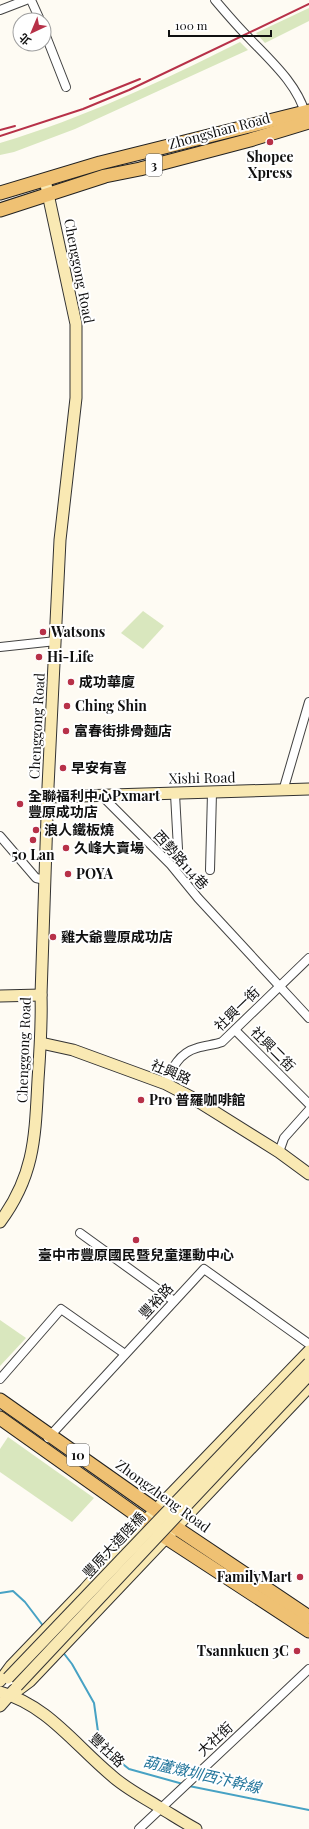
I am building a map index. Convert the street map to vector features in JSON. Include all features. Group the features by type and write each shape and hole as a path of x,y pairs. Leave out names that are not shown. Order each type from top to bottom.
{"main road":[{"name":"Zhongshan Road","path":"0,193 47,187 140,169 250,140 308,117"},
{"name":"Zhongshan Road","path":"0,210 47,187"},
{"name":"Zhongzheng Road","path":"0,1400 156,1510 175,1527 309,1617"},
{"name":"10","path":"0,1418 145,1521 165,1537 309,1631"}],"street":[{"path":"0,10 26,0"},
{"path":"30,0 36,12"},
{"path":"215,0 249,39 281,71 296,93 308,117"},
{"path":"52,51 66,87"},
{"name":"Chenggong Road","path":"0,1222 26,1176 34,1145 41,1043 41,995 48,797 60,540 76,398 76,324 47,187"},
{"path":"0,647 56,641"},
{"path":"283,791 309,702"},
{"name":"Xishi Road","path":"48,797 283,791 309,789"},
{"path":"210,870 212,793"},
{"path":"175,794 178,849"},
{"name":"西勢路114巷","path":"102,796 171,865 198,898 309,1018"},
{"path":"0,836 36,878 45,880"},
{"name":"社興一街","path":"166,1084 171,1070 180,1057 197,1048 222,1042 309,958"},
{"path":"0,996 41,995"},
{"name":"社興二街","path":"235,1030 309,1104"},
{"name":"社興路","path":"41,1043 73,1050 166,1084 191,1097 279,1152 309,1174"},
{"path":"279,1152 284,1138 309,1110"},
{"path":"80,1233 174,1301"},
{"name":"豐裕路","path":"41,1447 204,1268 309,1344"},
{"path":"0,1379 61,1309 125,1354"},
{"path":"3,1681 11,1666 86,1589 145,1521 309,1350"},
{"name":"豐原大道陸橋","path":"3,1681 309,1363"},
{"name":"豐原大道陸橋","path":"9,1691 309,1375"},
{"path":"0,1706 9,1691 30,1681 309,1387"},
{"name":"大社街","path":"139,1829 160,1807 192,1779 309,1669"},
{"name":"豐社路","path":"9,1691 56,1723 111,1775 133,1791 196,1829"}],"green space":[{"path":"309,8 309,21 265,43 256,33"},
{"path":"240,42 248,50 75,129 14,152 0,155 0,143 62,122 122,98"},
{"path":"143,611 164,626 143,649 121,633"},
{"path":"0,1320 26,1338 0,1366"},
{"path":"8,1437 94,1498 72,1522 0,1472 0,1449"}],"waterway":[{"name":"葫蘆燉圳西汴幹線","path":"0,1593 13,1591 25,1602 44,1627"},
{"name":"葫蘆燉圳西汴幹線","path":"62,1651 72,1664 94,1703 100,1746 129,1769 183,1784"},
{"name":"葫蘆燉圳西汴幹線","path":"189,1786 309,1810"}],"railway":[{"path":"0,136 83,109 129,90 309,4"},
{"path":"90,99 140,79"},
{"path":"0,130 15,126"}],"place":[{"name":"Shopee Xpress","path":"270,142"},
{"name":"Watsons","path":"43,632"},
{"name":"Hi-Life","path":"39,657"},
{"name":"成功華廈","path":"71,682"},
{"name":"Ching Shin","path":"67,706"},
{"name":"富春街排骨麵店","path":"66,731"},
{"name":"早安有喜","path":"63,768"},
{"name":"全聯福利中心Pxmart 豐原成功店","path":"20,804"},
{"name":"浪人鐵板燒","path":"36,830"},
{"name":"50 Lan","path":"33,840"},
{"name":"久峰大賣場","path":"66,848"},
{"name":"POYA","path":"68,874"},
{"name":"雞大爺豐原成功店","path":"53,937"},
{"name":"Pro 普羅咖啡館","path":"141,1100"},
{"name":"臺中市豐原國民暨兒童運動中心","path":"136,1240"},
{"name":"FamilyMart","path":"300,1577"},
{"name":"Tsannkuen 3C","path":"297,1651"}]}
